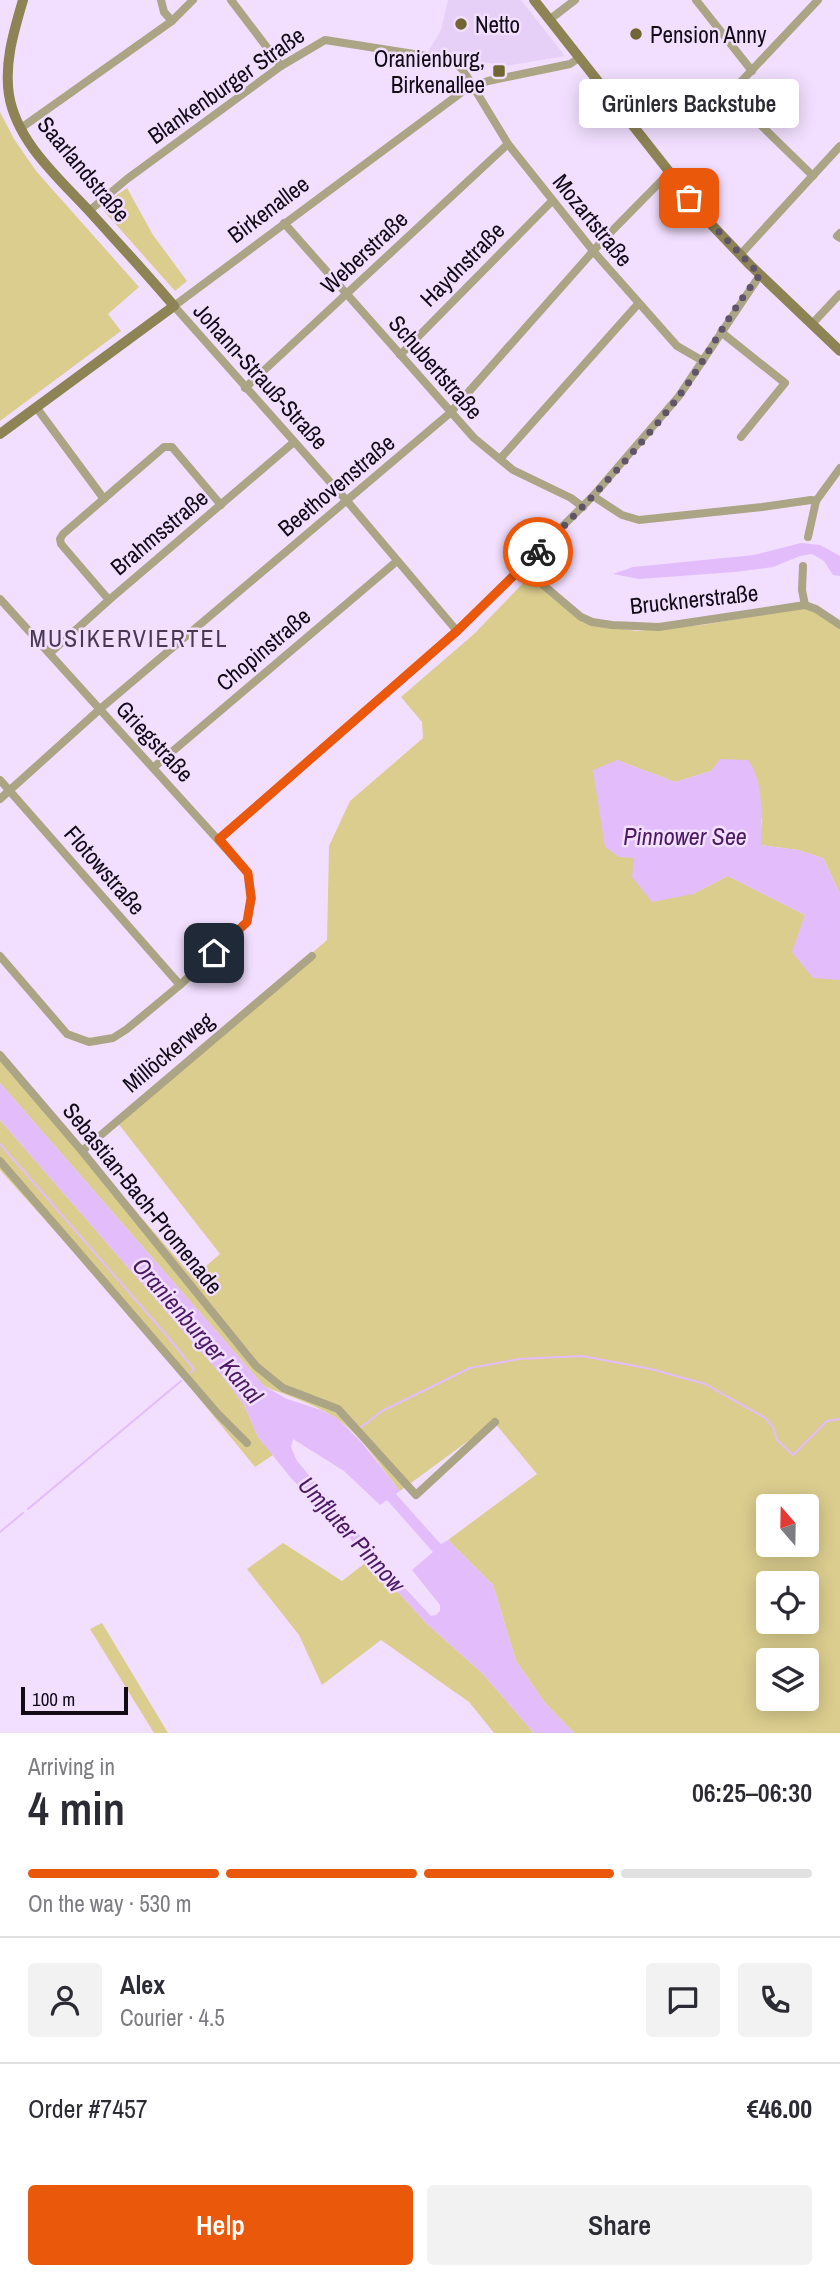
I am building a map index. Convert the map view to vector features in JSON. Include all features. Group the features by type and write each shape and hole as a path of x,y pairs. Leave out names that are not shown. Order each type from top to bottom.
{"street":[{"name":"Saarlandstraße","path":"23,0 7,66 9,97 21,128 39,155 174,306"},
{"path":"161,0 164,12 172,21"},
{"path":"21,128 172,21 192,0"},
{"path":"231,0 281,66"},
{"path":"534,0 708,220 760,275 840,351"},
{"path":"550,20 575,0"},
{"path":"696,0 752,71"},
{"path":"813,176 734,100 735,88 818,0"},
{"name":"Blankenburger Straße","path":"89,211 127,179 281,66 325,40 452,60 463,70 473,86"},
{"name":"Birkenallee","path":"0,434 452,98 473,86 570,64 579,58"},
{"name":"Mozartstraße","path":"473,86 508,144 594,252 677,346 704,361"},
{"name":"Weberstraße","path":"245,388 508,144"},
{"path":"740,255 840,146"},
{"name":"Beethovenstraße","path":"0,799 100,709 450,413 594,252 669,173"},
{"name":"Haydnstraße","path":"400,355 552,201"},
{"name":"Schubertstraße","path":"284,223 474,438 513,470 571,498 583,507"},
{"path":"219,839 457,631 583,507 664,414 704,361 760,275"},
{"path":"812,324 840,293"},
{"path":"500,458 638,304"},
{"name":"Johann-Strauß-Straße","path":"174,306 347,501 457,631"},
{"path":"721,332 785,383 741,437"},
{"path":"36,407 104,499"},
{"name":"Brahmsstraße","path":"50,653 295,442"},
{"path":"109,600 61,544 60,539 164,447 172,447 220,505"},
{"path":"808,537 816,501 840,468"},
{"path":"593,496 622,515 639,520 816,501"},
{"name":"Chopinstraße","path":"154,767 397,561"},
{"path":"803,566 802,590 805,604 840,625"},
{"name":"Brucknerstraße","path":"522,568 581,617 612,625 659,627 805,604"},
{"name":"Griegstraße","path":"0,598 248,873 251,898 247,922 180,985"},
{"name":"Flotowstraße","path":"0,780 180,985"},
{"path":"0,956 67,1034 89,1042 113,1038 180,985"},
{"name":"Millöckerweg","path":"82,1151 312,956"},
{"name":"Sebastian-Bach-Promenade","path":"0,1055 82,1151 256,1366 283,1388 338,1409 416,1495 495,1422"},
{"path":"0,1161 218,1414 247,1443"}],"shaded area":[{"path":"448,0 521,0 565,56 505,66 428,52 441,30"},
{"path":"0,112 14,139 36,171 139,287 108,314 121,331 0,421"},
{"path":"127,188 153,235 187,281 175,291 104,211 104,204"},
{"path":"529,577 583,623 637,631 702,625 803,608 815,611 840,629 840,894 823,858 798,850 760,845 762,819 711,771 675,782 617,760 634,858 693,894 728,876 805,915 802,924 840,979 840,1733 574,1733 545,1703 516,1661 493,1585 448,1540 537,1474 494,1422 400,1491 361,1441 344,1424 317,1408 264,1386 0,1083 0,1055 193,1277 220,1254 117,1122 327,940 329,846 350,801 423,738 422,722 401,697 474,634"},
{"path":"0,1120 224,1378 244,1405 258,1437 273,1455 255,1467 189,1386 180,1370 0,1170"},
{"path":"283,1543 342,1581 369,1560 427,1624 482,1673 534,1733 494,1733 469,1702 381,1640 322,1685 299,1635 247,1569"},
{"path":"102,1623 168,1733 154,1733 90,1629"}],"water":[{"path":"801,543 820,545 840,556 840,576 833,575 824,561 812,554 773,567 735,572 639,579 613,574 633,567 754,555"},
{"name":"Pinnower See","path":"720,759 748,760 753,769 760,790 761,845 798,850 823,858 840,894 840,980 813,978 792,952 805,915 728,876 693,894 652,902 632,877 634,858 619,857 605,847 593,770 617,760 675,782 711,771"},
{"name":"Oranienburger Kanal","path":"0,1083 264,1386 287,1399 337,1418 362,1443 400,1491 396,1494 436,1539 441,1544 448,1540 493,1585 516,1661 545,1703 574,1733 534,1733 482,1673 427,1624 369,1560 375,1556 431,1616 440,1611 440,1605 412,1570 433,1552 387,1500 380,1505 344,1471 293,1439 291,1447 297,1461 363,1540 356,1545 291,1478 258,1437 244,1405 224,1378 0,1120"}],"waterway":[{"path":"0,1144 167,1336 194,1369 191,1372"},
{"path":"361,1427 382,1411 470,1368 519,1359 582,1356 651,1369 705,1384 765,1418 773,1427 777,1440 793,1455 827,1421 840,1419"},
{"path":"28,1509 181,1381"},
{"path":"0,1532 23,1513"},
{"name":"Umfluter Pinnow","path":"355,1536 378,1563"}],"way so far":[{"path":"538,552 593,496 679,396 760,275 689,198"}],"place":[{"name":"Netto","path":"461,24"},
{"name":"Pension Anny","path":"636,34"},
{"name":"Oranienburg, Birkenallee","path":"499,71"},
{"name":"Grünlers Backstube","path":"689,198"}],"district":[{"name":"MUSIKERVIERTEL","path":"129,638"}],"route":[{"path":"214,953 247,922 251,898 248,873 219,839 457,631 538,552"}]}
